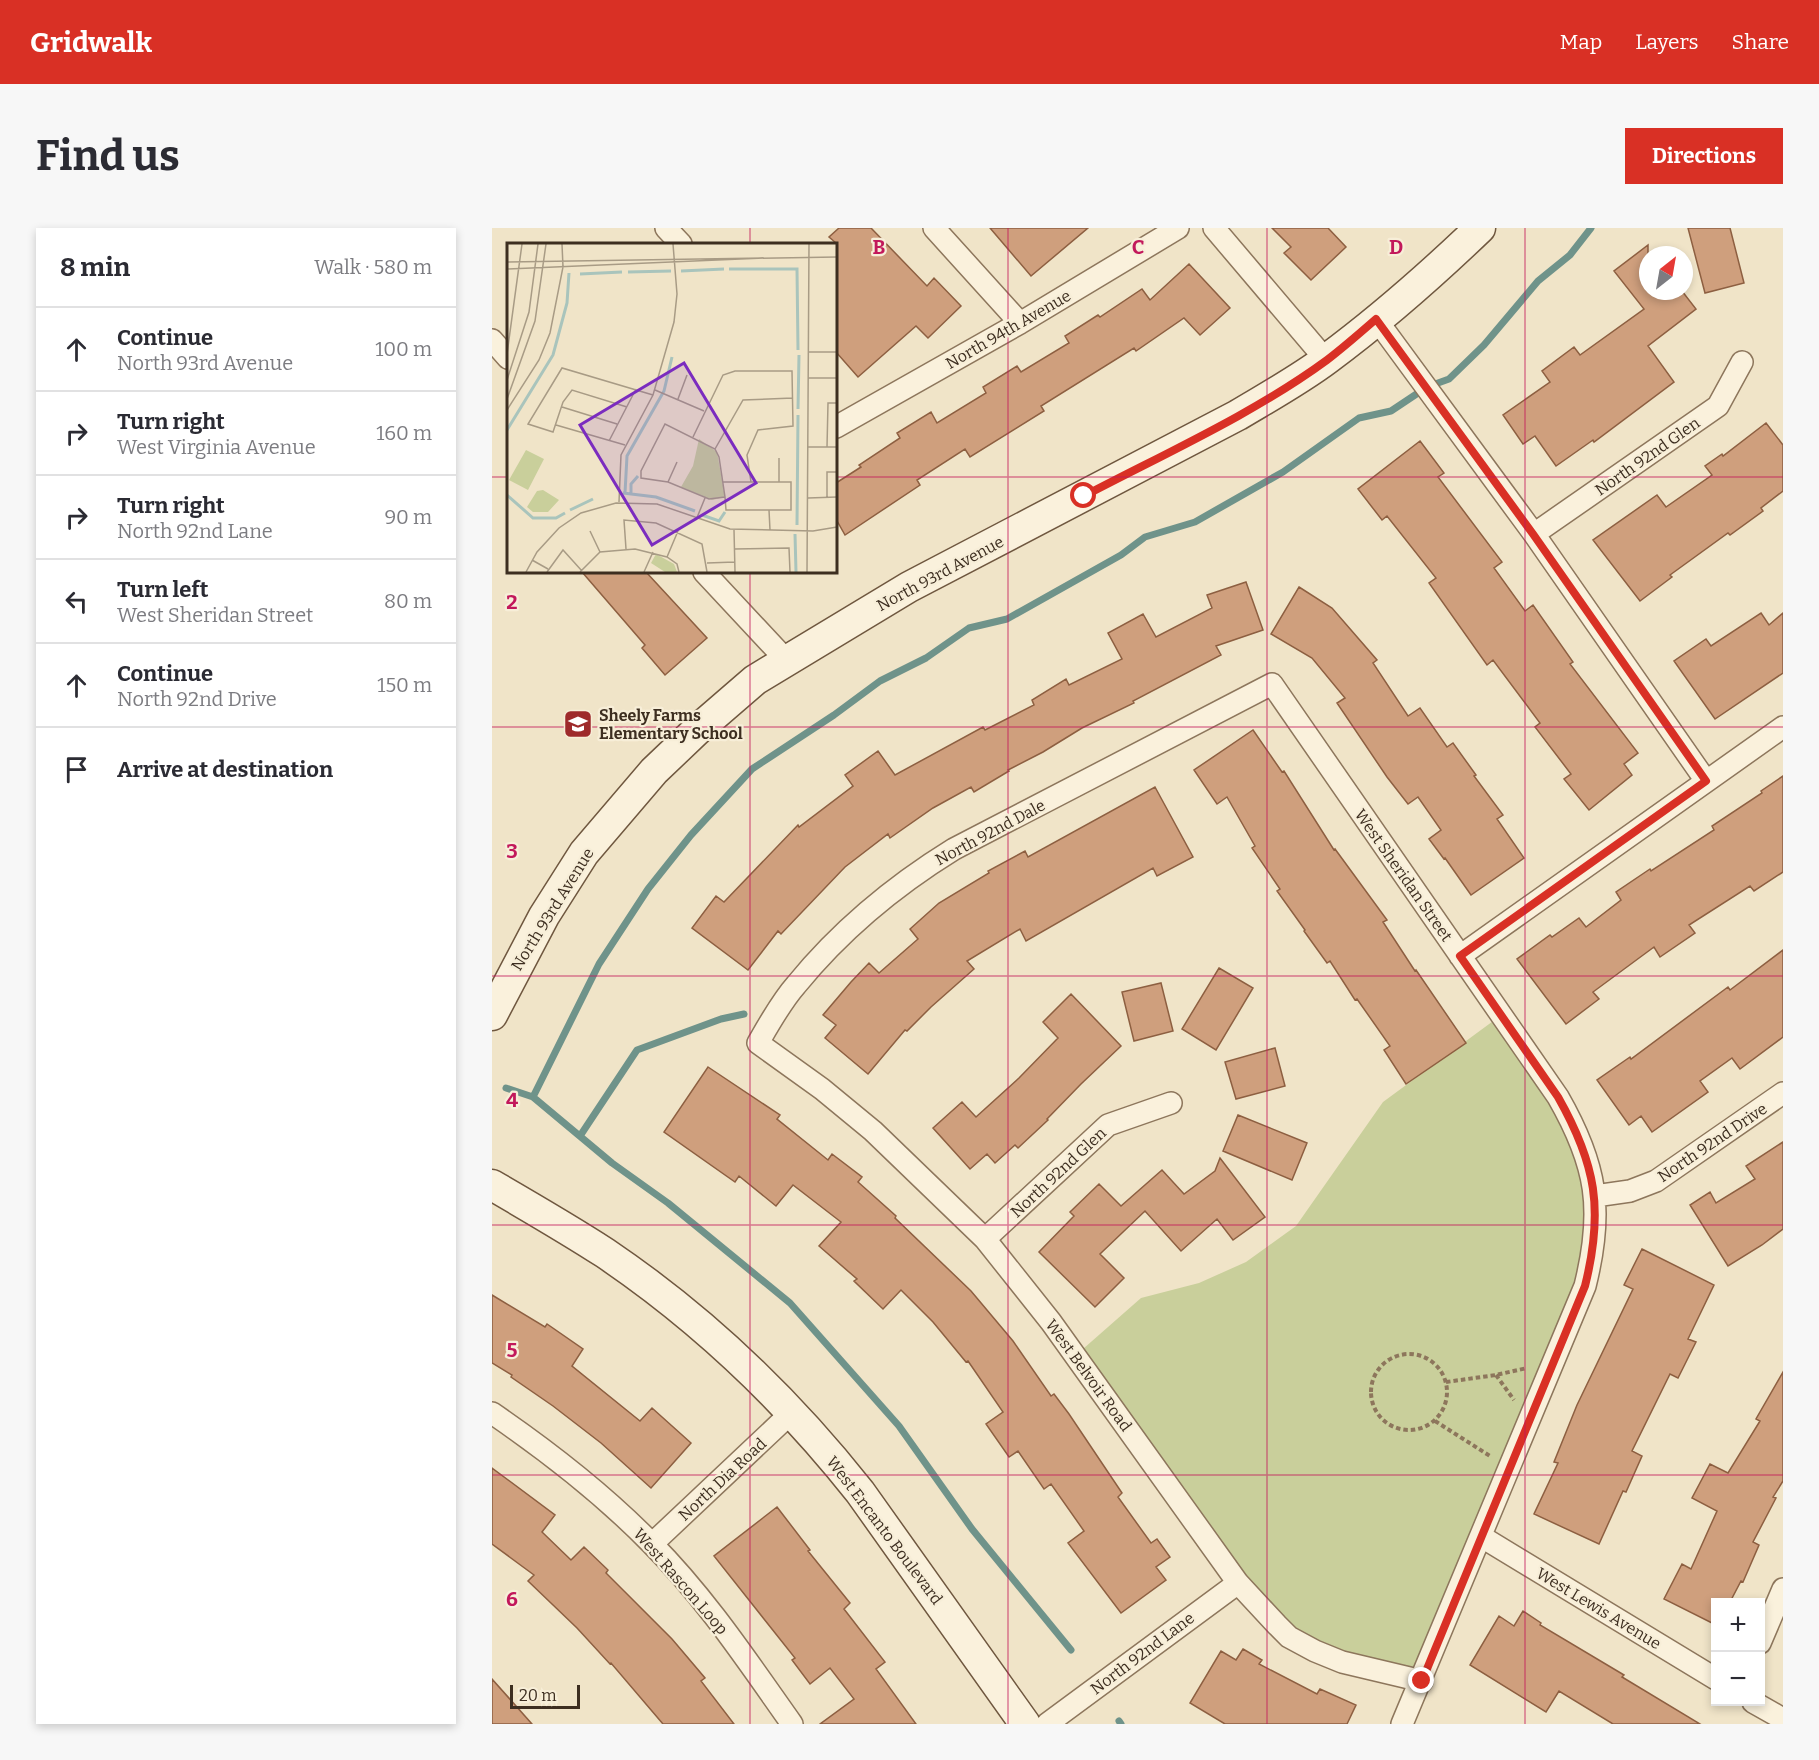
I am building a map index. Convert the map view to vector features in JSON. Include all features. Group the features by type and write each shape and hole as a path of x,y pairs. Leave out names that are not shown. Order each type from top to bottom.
{"street":[{"path":"666,228 680,243"},
{"path":"934,228 1020,323"},
{"name":"North 94th Avenue","path":"837,426 1020,323 1178,228"},
{"path":"1214,228 1326,360"},
{"name":"North 93rd Avenue","path":"492,1015 544,916 584,853 654,771 755,680 909,587 1238,415 1326,360 1443,263 1480,228"},
{"path":"1376,319 1533,534 1706,781"},
{"path":"492,340 507,357"},
{"name":"North 92nd Glen","path":"1533,534 1718,406 1742,362"},
{"path":"705,573 787,661"},
{"name":"West Sheridan Street","path":"1272,684 1558,1097 1585,1155 1595,1196"},
{"name":"North 92nd Dale","path":"758,1043 795,986 836,941 868,910 917,872 954,849 1272,684"},
{"path":"1460,956 1783,728"},
{"name":"West Belvoir Road","path":"758,1043 822,1089 873,1131 985,1239 1051,1322 1238,1583 1264,1613 1289,1637 1315,1651 1342,1662 1422,1681"},
{"name":"North 92nd Drive","path":"1595,1196 1630,1191 1656,1181 1783,1093"},
{"name":"North 92nd Glen","path":"985,1239 1108,1125 1172,1104"},
{"name":"West Encanto Boulevard","path":"492,1185 559,1224 651,1287 696,1323 791,1413 838,1464 860,1492 1025,1724"},
{"path":"1402,1724 1422,1681 1585,1286 1592,1260 1596,1227 1595,1196"},
{"name":"West Rascon Loop","path":"492,1413 541,1446 594,1490 652,1544 726,1630 792,1724"},
{"name":"North Dia Road","path":"652,1544 791,1413"},
{"name":"West Lewis Avenue","path":"1482,1537 1711,1676"},
{"name":"North 92nd Lane","path":"1047,1724 1238,1583"},
{"path":"1765,1633 1783,1589"},
{"path":"1761,1706 1783,1719"}],"path":[{"path":"1402,1355 1414,1355 1432,1362 1446,1382 1445,1404 1435,1421 1419,1429 1407,1430 1390,1425 1378,1414 1372,1398 1372,1385 1383,1365 1402,1355"},
{"path":"1446,1382 1529,1368"},
{"path":"1496,1375 1514,1400"},
{"path":"1435,1421 1490,1456"}],"green space":[{"path":"1500,1016 1585,1155 1591,1260 1422,1681 1289,1637 1075,1356 1141,1298 1199,1283 1246,1262 1296,1226 1383,1102"}],"building":[{"path":"839,228 871,228 927,286 934,278 961,306 928,338 916,326 858,377 837,353 837,243 829,237"},
{"path":"990,228 1088,228 1031,276"},
{"path":"1272,228 1328,228 1346,247 1311,280 1284,253 1291,247"},
{"path":"1688,228 1730,228 1744,283 1705,293"},
{"path":"1639,252 1639,300 1689,300 1696,309 1648,346 1674,382 1594,442 1593,440 1556,466 1535,436 1523,444 1503,415 1550,382 1542,371 1574,347 1580,355 1644,309 1614,271"},
{"path":"1189,264 1230,308 1200,335 1184,318 1136,351 1134,348 1041,406 1044,411 970,457 965,449 917,480 920,485 845,535 837,521 837,482 900,438 897,433 931,412 937,423 986,393 983,387 1017,366 1021,372 1069,343 1065,336 1098,315 1100,317 1142,289 1150,300"},
{"path":"1766,423 1783,445 1783,491 1761,508 1763,511 1670,575 1672,577 1640,601 1593,540 1657,495 1666,507 1712,475 1705,466 1722,454 1723,456"},
{"path":"1420,441 1444,473 1438,477 1502,562 1494,568 1525,611 1533,605 1573,662 1570,664 1638,753 1624,764 1632,775 1589,810 1564,779 1571,774 1535,727 1540,723 1493,660 1487,665 1429,583 1436,578 1387,516 1382,520 1358,489"},
{"path":"583,573 647,573 707,638 665,675 642,648 645,645"},
{"path":"1246,582 1263,630 1216,646 1221,655 1133,701 1134,703 1082,728 974,792 971,787 933,808 890,838 888,834 845,867 781,934 778,931 748,970 692,928 716,896 724,902 798,825 799,827 853,786 845,775 878,751 895,775 983,727 985,730 1034,705 1032,700 1066,679 1069,685 1122,659 1108,633 1143,614 1156,637 1212,608 1207,595"},
{"path":"1299,587 1332,608 1377,660 1373,663 1408,716 1420,708 1447,747 1453,743 1503,815 1497,819 1524,858 1471,895 1429,839 1441,830 1418,797 1408,804 1387,777 1337,703 1345,698 1312,658 1271,634"},
{"path":"1761,613 1769,625 1783,613 1783,673 1715,719 1674,661 1706,639 1711,646"},
{"path":"1253,730 1282,772 1284,771 1334,850 1387,920 1383,922 1466,1043 1406,1084 1384,1050 1390,1046 1357,999 1355,1000 1330,961 1327,963 1277,891 1280,889 1252,848 1255,846 1227,797 1217,804 1194,770"},
{"path":"1783,776 1783,872 1754,891 1750,886 1689,925 1695,933 1660,957 1654,947 1593,992 1599,999 1566,1024 1517,959 1550,935 1552,937 1579,918 1586,927 1621,900 1616,892 1714,830 1712,826 1762,793 1761,791"},
{"path":"1155,787 1193,857 1157,876 1153,868 1026,941 1020,929 967,961 974,969 907,1031 905,1030 868,1074 825,1038 836,1025 823,1015 869,963 879,973 918,939 910,929 939,903 989,873 988,871 1025,851 1028,857"},
{"path":"1783,950 1783,1037 1740,1069 1732,1058 1700,1081 1708,1092 1652,1132 1641,1116 1629,1125 1597,1080 1630,1057 1631,1059 1728,987 1730,990"},
{"path":"1219,968 1253,988 1216,1050 1182,1029"},
{"path":"1161,983 1173,1031 1134,1041 1122,992"},
{"path":"1071,994 1121,1046 1018,1148 1015,1145 995,1163 987,1154 970,1169 933,1128 962,1102 976,1117 1019,1078 1058,1038 1043,1022"},
{"path":"1275,1048 1285,1086 1236,1099 1225,1062"},
{"path":"708,1067 780,1115 777,1119 828,1160 832,1154 862,1177 858,1182 896,1216 895,1218 971,1291 1013,1341 1051,1396 1054,1394 1069,1414 1122,1493 1118,1497 1151,1543 1157,1539 1170,1557 1156,1567 1166,1580 1121,1613 1068,1543 1084,1531 1051,1484 1044,1489 1018,1451 1009,1457 986,1424 1003,1412 968,1361 966,1362 933,1322 901,1290 883,1309 854,1281 857,1279 819,1246 841,1222 793,1185 776,1206 739,1176 735,1182 664,1132"},
{"path":"1238,1115 1307,1143 1292,1180 1223,1151"},
{"path":"1783,1142 1783,1229 1728,1266 1690,1205 1710,1192 1716,1203 1755,1179 1746,1166"},
{"path":"1220,1158 1265,1217 1233,1240 1217,1219 1181,1251 1145,1211 1100,1254 1124,1278 1095,1307 1039,1252 1074,1216 1070,1212 1099,1184 1121,1206 1162,1170 1184,1194 1215,1171"},
{"path":"1642,1249 1714,1285 1688,1339 1696,1342 1678,1378 1670,1374 1632,1451 1642,1456 1599,1544 1534,1514 1558,1463 1554,1462 1577,1405 1633,1289 1624,1285"},
{"path":"492,1295 545,1327 547,1324 583,1349 572,1366 640,1421 652,1408 691,1443 651,1488 601,1443 511,1377 512,1375 492,1363"},
{"path":"1783,1372 1783,1481 1773,1497 1776,1498 1753,1542 1759,1545 1743,1582 1741,1581 1732,1598 1711,1598 1711,1622 1664,1599 1682,1564 1691,1569 1717,1511 1692,1498 1710,1464 1728,1473 1760,1421 1756,1419"},
{"path":"492,1468 555,1515 542,1532 571,1560 584,1547 608,1570 606,1573 672,1639 705,1678 701,1681 734,1724 663,1724 611,1663 528,1581 534,1575 492,1544"},
{"path":"777,1507 810,1550 808,1551 850,1603 844,1609 885,1662 876,1669 916,1724 820,1724 854,1699 830,1668 810,1684 792,1660 795,1658 714,1556"},
{"path":"1523,1611 1541,1623 1540,1625 1700,1724 1613,1724 1559,1691 1546,1712 1470,1665 1499,1616 1514,1626"},
{"path":"1243,1649 1262,1660 1259,1664 1317,1694 1320,1689 1356,1705 1347,1724 1225,1724 1190,1703 1221,1651 1236,1660"},
{"path":"492,1679 532,1724 492,1724"}],"waterway":[{"path":"533,1097 599,964 648,889 691,835 752,769 834,715 880,681 926,658 969,628 1007,619 1121,555 1145,537 1195,522 1283,472 1359,418 1391,411 1427,387 1449,379 1484,345 1538,281 1570,255 1591,228"},
{"path":"580,1136 637,1050 721,1019 744,1014"},
{"path":"506,1088 533,1097 612,1163 668,1203 790,1303 899,1426 972,1529 1071,1650"}],"place":[{"name":"Sheely Farms Elementary School","path":"578,724"}],"route":[{"path":"1084,496 1238,415 1283,388 1326,360 1376,319 1533,534 1706,781 1460,956 1558,1097 1571,1121 1585,1155 1595,1196 1596,1227 1592,1260 1585,1286 1422,1681"}]}
